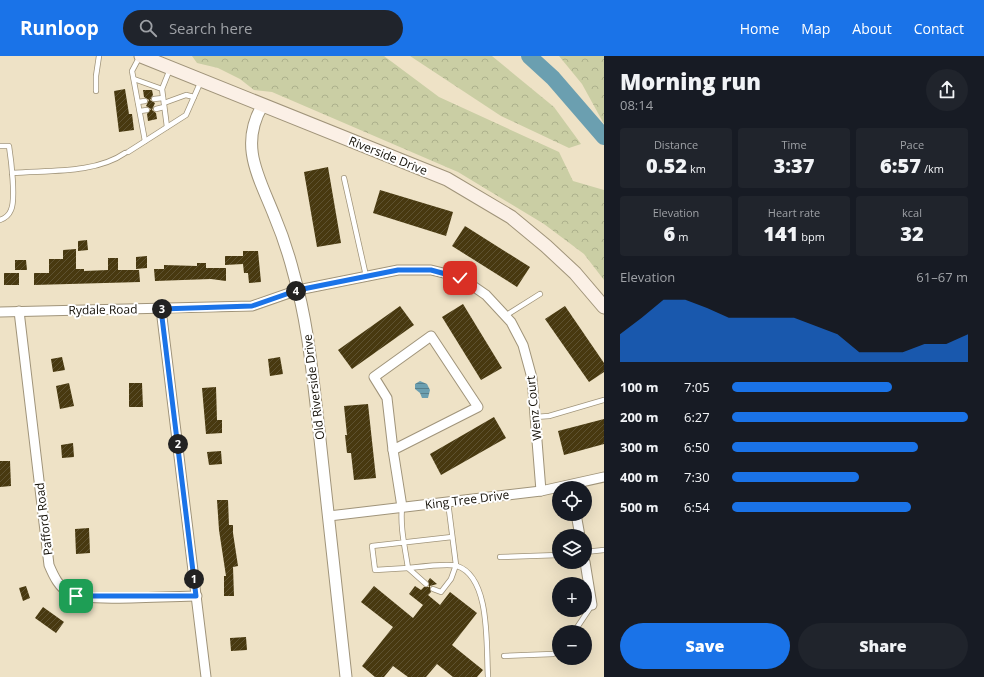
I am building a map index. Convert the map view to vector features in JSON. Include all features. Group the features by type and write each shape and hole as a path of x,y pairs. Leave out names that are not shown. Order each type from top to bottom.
{"main road":[{"name":"Riverside Drive","path":"140,56 446,179 511,218 546,246 575,273 604,307"}],"street":[{"name":"Old Riverside Drive","path":"262,106 252,137 254,166 257,178 282,236 298,290 306,327 329,516 346,677"},
{"name":"Wenz Court","path":"298,290 398,270 431,270 460,278 486,295 511,322 523,345 532,378 541,491"},
{"name":"Rydale Road","path":"0,312 252,306 298,290"},
{"path":"161,309 206,677"},
{"name":"Pafford Road","path":"19,312 49,564 56,581 64,590 71,594 83,597 196,596"},
{"path":"393,450 478,408 431,336 374,377 387,398 393,450 402,507"},
{"name":"King Tree Drive","path":"590,481 604,477"},
{"name":"King Tree Drive","path":"329,516 552,489"}],"lane":[{"path":"96,91 96,76 100,56"},
{"path":"140,56 132,71 145,141"},
{"path":"167,127 162,89 170,69"},
{"path":"134,79 162,89"},
{"path":"12,173 94,167 113,161 186,115 201,81"},
{"path":"156,109 164,103 186,95 194,98"},
{"path":"154,99 164,103"},
{"path":"138,102 145,100"},
{"path":"140,111 146,110"},
{"path":"0,146 10,146 12,173 12,208 6,218 0,220"},
{"path":"344,178 366,276"},
{"path":"505,316 540,294"},
{"path":"535,417 549,416 604,400"},
{"path":"433,589 441,592 451,579 456,565 448,502"},
{"path":"402,507 400,523 408,568 426,584"},
{"path":"452,537 372,546 375,570 456,565 469,572 478,586 483,600 488,677"},
{"path":"592,551 604,550"},
{"path":"500,557 552,555"},
{"path":"504,656 552,654"}],"green space":[{"path":"192,56 384,56 439,97 559,152 573,181 604,190 604,280 584,254 544,224 458,172 272,92 254,90 240,79 218,68 197,63"},
{"path":"410,56 492,56 554,107 581,144 569,148 501,116"},
{"path":"559,56 604,56 604,124 582,84"}],"water":[{"path":"420,381 427,384 430,390 428,398 422,398 420,393 415,389 415,384"}],"building":[{"path":"125,89 129,114 132,114 134,130 119,132 114,91"},
{"path":"143,90 152,90 153,95 150,100 155,103 152,110 156,113 157,119 148,121 147,114 151,109 146,106 149,100 144,97"},
{"path":"328,167 341,243 317,247 304,172"},
{"path":"380,190 453,212 446,236 373,213"},
{"path":"465,226 530,267 517,287 452,246"},
{"path":"87,240 88,250 78,251 78,241"},
{"path":"76,249 76,269 84,269 84,271 108,270 108,258 118,258 118,270 139,270 140,282 34,285 34,273 49,273 49,259 63,259 63,250"},
{"path":"243,251 258,251 261,282 249,283 248,273 244,273 243,264 225,265 225,256 243,256"},
{"path":"147,256 147,268 136,269 136,257"},
{"path":"15,260 26,260 27,270 15,270"},
{"path":"197,263 206,263 206,268 226,268 226,281 211,279 155,281 154,269 164,269 164,265 197,266"},
{"path":"4,273 19,273 19,285 4,285"},
{"path":"463,304 502,368 481,380 442,317"},
{"path":"400,306 414,325 352,369 338,350"},
{"path":"565,306 604,363 604,372 589,382 545,319"},
{"path":"62,357 65,370 53,372 51,359"},
{"path":"280,357 283,374 270,376 268,359"},
{"path":"69,383 74,406 60,409 56,386"},
{"path":"129,383 142,383 143,407 129,407"},
{"path":"216,387 217,420 222,420 222,433 206,434 202,388"},
{"path":"368,404 376,478 354,480 351,453 347,453 344,406"},
{"path":"494,417 506,438 441,475 430,454"},
{"path":"604,419 604,444 564,455 558,431"},
{"path":"73,443 74,457 62,458 61,445"},
{"path":"221,451 222,464 209,465 207,452"},
{"path":"0,461 10,461 11,486 0,487"},
{"path":"217,500 228,500 229,525 233,525 238,566 233,567 234,596 224,596 224,576 226,576 219,530"},
{"path":"89,528 90,553 76,554 75,529"},
{"path":"430,578 437,584 430,586 431,592 428,595 440,605 450,592 477,613 452,645 483,670 477,677 453,677 437,664 426,677 408,677 393,666 384,677 375,677 362,666 393,627 361,602 374,586 413,618 423,605 409,594 415,586 421,590 424,587 429,587 428,581"},
{"path":"26,586 30,598 23,601 19,588"},
{"path":"43,607 64,622 56,633 35,618"},
{"path":"246,637 247,650 231,651 230,638"}],"waterway":[{"path":"529,56 553,78 604,137"}],"route":[{"path":"76,596 196,596 161,309 252,306 298,290 398,270 431,270 460,278"}]}
